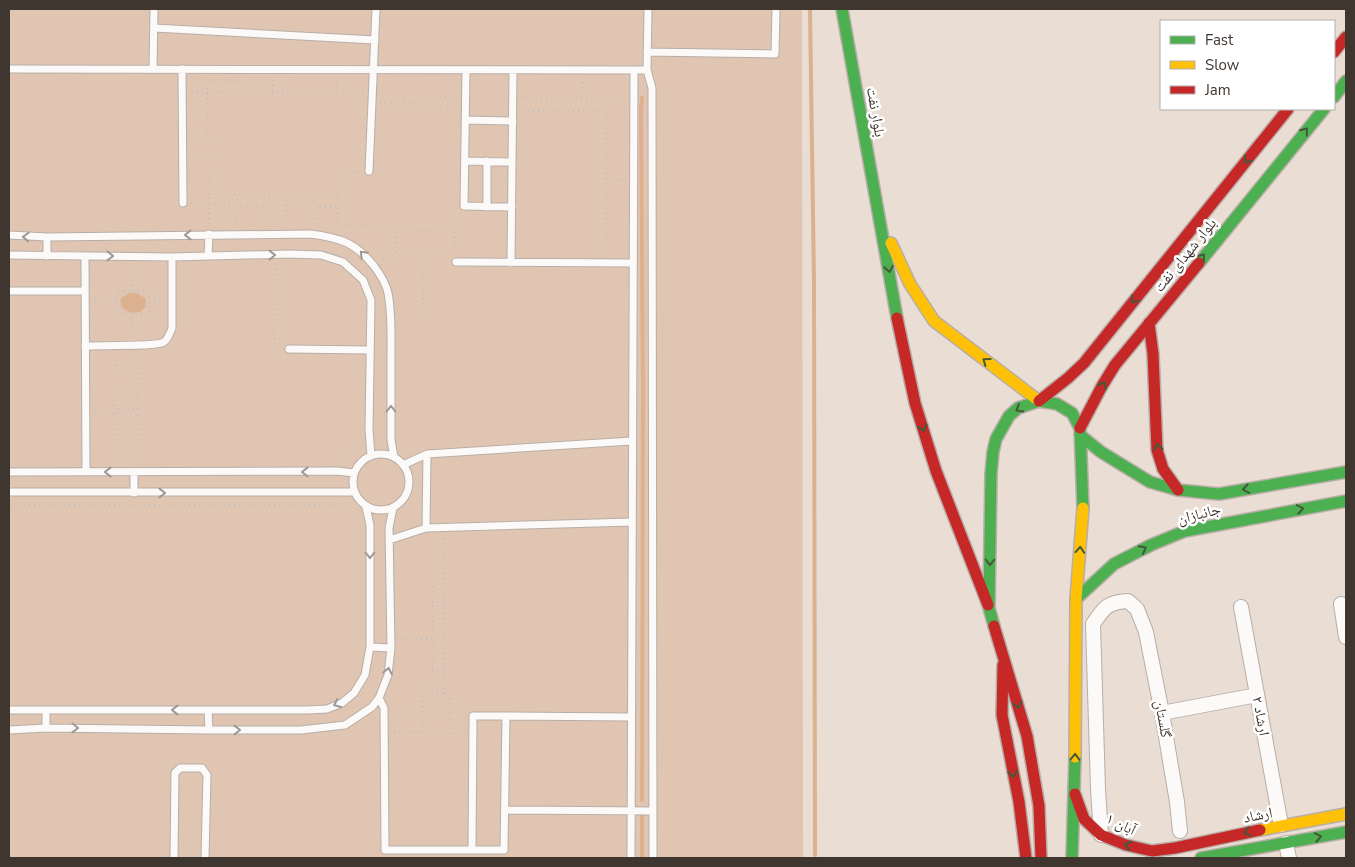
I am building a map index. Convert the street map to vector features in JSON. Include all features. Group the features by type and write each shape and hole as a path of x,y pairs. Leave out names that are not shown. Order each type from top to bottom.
{"street":[{"name":"بلوار نفت","path":"842,9 881,221"},
{"path":"1335,51 1346,37"},
{"path":"1335,95 1346,82"},
{"name":"بلوار شهدای نفت","path":"989,608 991,474 996,439 1002,427 1009,416 1018,408 1039,401 1067,380 1084,363 1287,110"},
{"name":"بلوار شهدای نفت","path":"1080,431 1102,386 1115,365 1323,110"},
{"path":"881,221 910,284 934,321 1039,401"},
{"path":"881,221 898,324 915,403 936,471 989,608 1027,736 1039,806 1041,858"},
{"path":"1149,322 1153,354 1157,450 1162,469 1178,490"},
{"name":"جانبازان","path":"1039,401 1058,404 1072,413 1080,431 1101,452 1130,471 1150,482 1178,490 1219,494 1346,472"},
{"path":"1072,858 1076,599 1083,506 1080,431"},
{"name":"جانبازان","path":"1076,599 1114,564 1151,544 1185,531 1346,501"},
{"name":"گلستان","path":"1101,835 1093,624 1103,610 1115,602 1128,601 1137,609 1146,632 1162,713 1180,831 1176,853"},
{"path":"1340,604 1346,637"},
{"name":"ارشاد ۲","path":"1241,607 1281,826"},
{"path":"1003,656 1002,715 1019,802 1026,858"},
{"path":"1162,713 1257,695"},
{"name":"آبان ۱","path":"1074,793 1084,819 1101,835 1126,845 1152,851 1176,853"},
{"name":"ارشاد","path":"1176,853 1188,845 1346,814"},
{"name":"گلستان","path":"1180,831 1188,845 1190,858"},
{"path":"1201,858 1346,832"},
{"path":"1286,844 1289,858"}],"lane":[{"path":"153,69 154,9"},
{"path":"369,171 376,9"},
{"path":"648,9 647,70 652,88 654,858"},
{"path":"648,52 775,54 776,9"},
{"path":"154,28 375,40"},
{"path":"9,69 647,70"},
{"path":"182,69 183,204"},
{"path":"466,70 464,206 512,207"},
{"path":"511,263 513,70"},
{"path":"631,858 634,70"},
{"path":"465,120 513,120"},
{"path":"465,161 512,162"},
{"path":"486,207 487,162"},
{"path":"208,256 209,230"},
{"path":"9,235 47,237 209,230 264,234 311,234 342,240 356,247 379,272 388,292 391,440 394,457"},
{"path":"47,237 47,256"},
{"path":"9,255 172,257 289,254 321,255 343,262 363,280 371,300 369,428 371,456"},
{"path":"85,256 86,472"},
{"path":"85,346 163,343 168,338 172,328 172,257"},
{"path":"456,262 633,263"},
{"path":"9,291 84,291"},
{"path":"289,349 370,350"},
{"path":"403,465 427,454 632,441"},
{"path":"375,454 385,454 394,457 403,465 409,478 406,496 401,503 384,511 366,507 354,492 352,482 359,464 375,454"},
{"path":"426,528 427,454"},
{"path":"9,472 337,471 354,473"},
{"path":"134,472 134,493"},
{"path":"9,492 354,492"},
{"path":"9,710 307,710 327,709 342,703 354,693 365,675 370,647 370,524 366,507"},
{"path":"9,730 46,728 301,730 345,725 372,707 379,698 388,675 391,648 389,528 393,508"},
{"path":"389,540 426,528 632,522"},
{"path":"370,647 391,648"},
{"path":"379,698 384,708 385,850 504,850 506,716"},
{"path":"46,710 46,728"},
{"path":"208,710 209,730"},
{"path":"472,850 473,716 631,716"},
{"path":"174,858 176,773 180,768 195,767 202,768 206,775 205,858"},
{"path":"504,810 653,811"}],"path":[{"path":"582,98 583,70"},
{"path":"337,92 338,79"},
{"path":"209,230 207,81 273,80 273,92"},
{"path":"182,92 337,92 372,94"},
{"path":"434,104 438,97 445,98 449,104"},
{"path":"391,104 395,98 402,98 405,103"},
{"path":"513,98 634,99"},
{"path":"372,103 391,104 395,109 401,109 405,103"},
{"path":"405,103 434,104"},
{"path":"434,104 438,110 446,110 449,104"},
{"path":"449,104 466,104"},
{"path":"513,111 606,111 606,263"},
{"path":"337,228 339,174 369,171"},
{"path":"606,180 624,180"},
{"path":"209,194 338,195"},
{"path":"237,195 237,200 242,206"},
{"path":"264,195 264,234"},
{"path":"286,195 286,234"},
{"path":"314,195 314,200 320,206 338,207"},
{"path":"230,206 237,200"},
{"path":"286,206 308,206 314,200"},
{"path":"183,204 230,206 235,212 236,227"},
{"path":"235,212 242,206 264,207"},
{"path":"308,206 314,213"},
{"path":"314,227 314,213 320,206"},
{"path":"383,260 395,253 456,255 455,232 464,206"},
{"path":"337,228 346,225 455,232"},
{"path":"395,253 396,227"},
{"path":"337,228 345,231"},
{"path":"371,249 382,257 387,268"},
{"path":"423,314 424,254"},
{"path":"132,292 133,264"},
{"path":"276,264 274,339 290,339 289,349"},
{"path":"118,291 149,292 149,302 148,314 117,314 118,291"},
{"path":"84,302 118,302"},
{"path":"149,302 172,303"},
{"path":"132,314 135,345 139,463"},
{"path":"115,345 115,371"},
{"path":"115,390 115,406 118,409 138,410"},
{"path":"110,410 112,406 115,406"},
{"path":"114,414 118,412 118,409"},
{"path":"85,410 110,410 114,414 114,464"},
{"path":"9,505 343,505 343,492"},
{"path":"444,527 444,695"},
{"path":"432,693 432,584 444,584"},
{"path":"432,606 444,606"},
{"path":"391,639 444,639"},
{"path":"432,670 444,671"},
{"path":"423,732 422,693 432,693 450,697 450,733"},
{"path":"422,697 444,695"},
{"path":"384,712 450,712 473,716"},
{"path":"384,731 473,734"}],"shaded area":[{"path":"9,9 802,9 803,858 9,858"},
{"path":"130,293 136,293 145,298 146,305 144,309 134,313 124,309 121,304 121,298"}],"waterway":[{"path":"810,9 814,283 815,855"},
{"path":"642,98 642,800"},
{"path":"642,816 642,858"}],"traffic: fast":[{"path":"842,9 897,318"},
{"path":"1335,96 1346,81"},
{"path":"1199,263 1323,110"},
{"path":"994,626 989,608 993,452 996,439 1009,416 1018,408 1039,401 1057,404 1072,413 1080,428 1083,508"},
{"path":"1080,435 1101,452 1150,482 1178,490 1219,494 1346,472"},
{"path":"1076,599 1114,564 1151,545 1185,531 1346,501"},
{"path":"1072,858 1075,757"},
{"path":"1201,858 1346,832"}],"traffic: slow":[{"path":"891,243 910,284 934,321 1039,401"},
{"path":"1075,757 1076,599 1083,508"},
{"path":"1260,830 1346,814"}],"traffic: jam":[{"path":"1335,51 1346,37"},
{"path":"1039,401 1084,363 1287,110"},
{"path":"1080,428 1115,365 1199,263"},
{"path":"897,318 915,403 936,471 988,605"},
{"path":"1149,323 1153,354 1157,450 1163,469 1178,490"},
{"path":"994,626 1027,736 1039,806 1041,858"},
{"path":"1003,665 1002,715 1019,802 1026,858"},
{"path":"1075,794 1084,819 1101,835 1126,845 1152,851 1260,830"}]}
